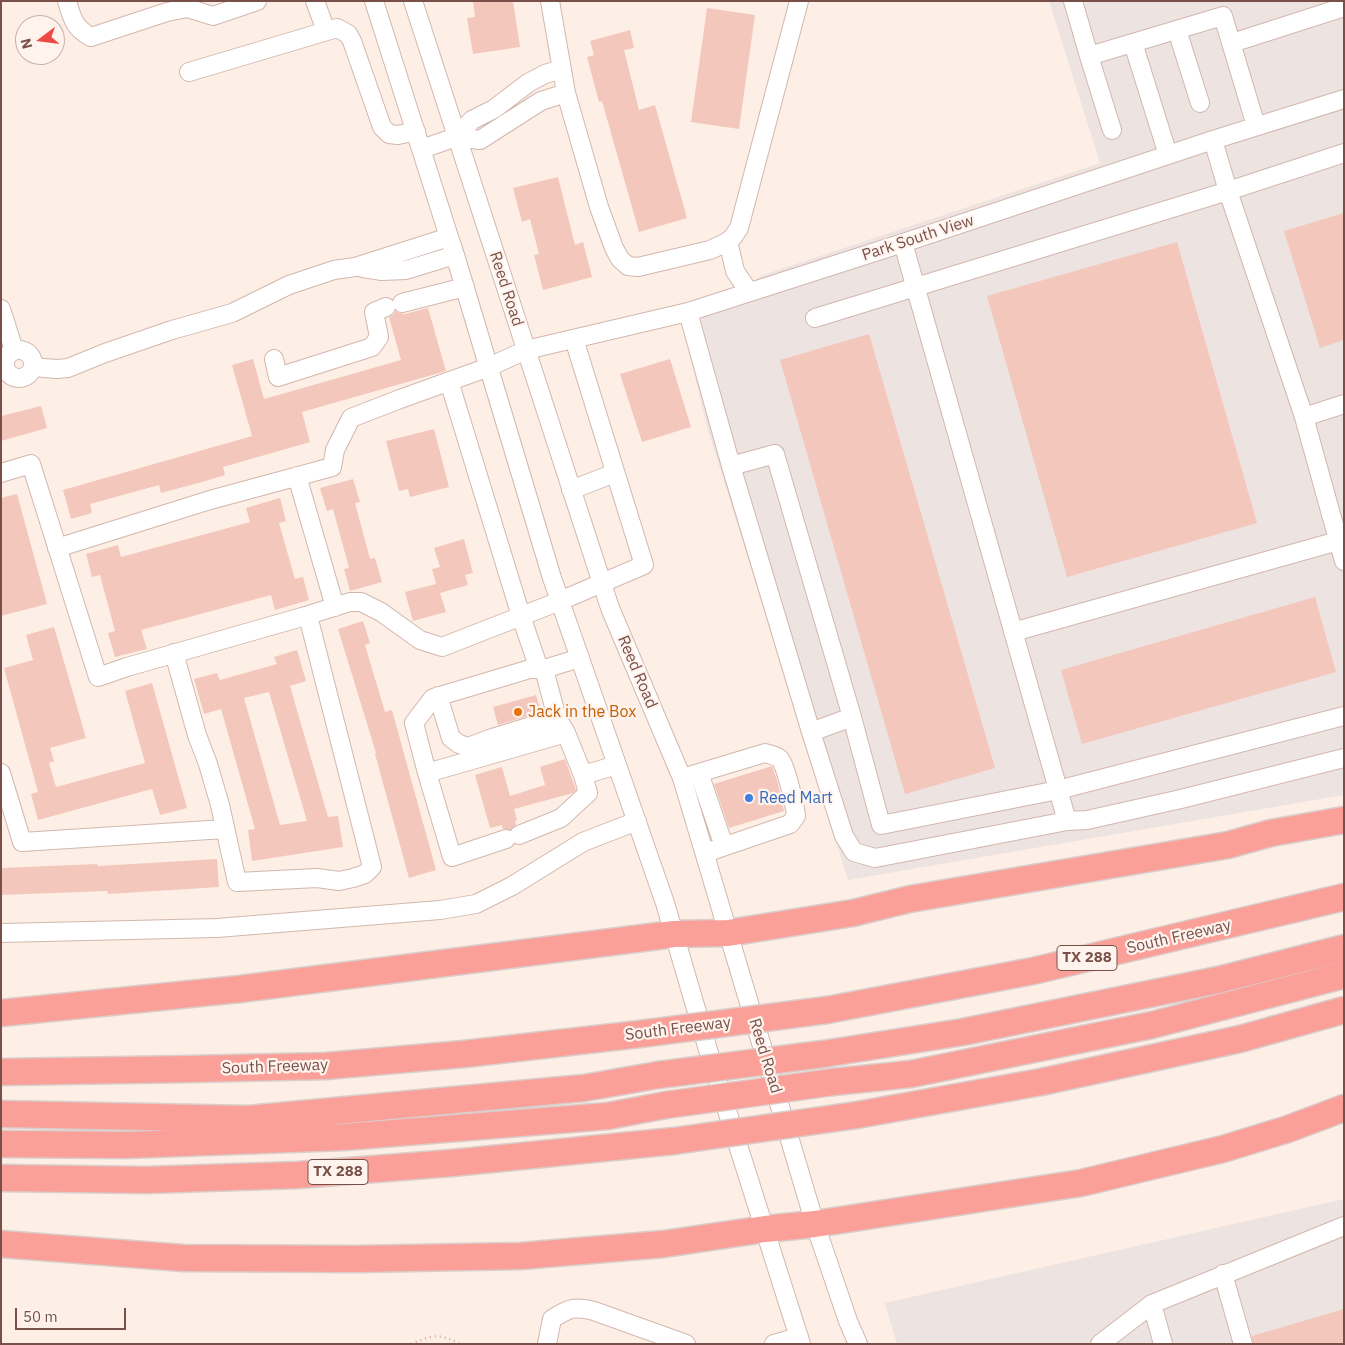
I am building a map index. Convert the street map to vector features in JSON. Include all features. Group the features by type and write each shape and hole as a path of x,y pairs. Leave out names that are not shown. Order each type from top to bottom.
{"highway":[{"path":"1,1013 250,988 674,934 728,933 852,913 910,899 1228,845 1270,833 1344,820"},
{"name":"South Freeway","path":"1,1072 326,1066 464,1054 828,1010 1033,971 1344,897"},
{"path":"1,1114 248,1120 584,1088 658,1075 824,1054 963,1032 1218,980 1344,948"},
{"path":"1,1144 126,1145 344,1137 608,1116 666,1105 833,1082 911,1074 1152,1025 1344,975"},
{"name":"TX 288","path":"1,1178 146,1180 298,1175 462,1162 674,1141 856,1115 1041,1082 1240,1039 1344,1010"},
{"path":"1,1244 183,1258 356,1259 522,1256 664,1244 764,1229 815,1224 1081,1183 1223,1149 1344,1108"}],"street":[{"path":"67,1 74,24 81,32 90,37 157,8 187,8 213,16 257,1"},
{"path":"316,1 326,31"},
{"path":"374,1 465,287 560,601 665,902 711,1060 800,1340 774,1344"},
{"name":"Reed Road","path":"413,1 610,608 682,778 815,1224 845,1313 858,1344"},
{"path":"550,1 566,93 599,207 620,259 628,266 638,267 710,250 728,241 739,228 799,1"},
{"path":"1072,1 1112,130"},
{"path":"1232,43 1344,7"},
{"path":"1089,56 1223,16 1256,126"},
{"path":"189,72 337,28 348,34 352,41 382,127 389,134 398,135 416,131"},
{"path":"1177,30 1200,103"},
{"path":"1133,43 1168,155"},
{"path":"422,149 456,136 472,120 494,110 528,83 545,74 562,69"},
{"path":"456,136 480,140 541,101 566,93"},
{"name":"Park South View","path":"297,476 332,467 335,450 352,418 526,350 688,312 1344,99"},
{"path":"1213,140 1228,191 1304,417 1344,561"},
{"path":"816,318 1228,191 1344,153"},
{"path":"34,366 57,369 68,368 172,330 232,313 288,284 334,270 355,267 449,237"},
{"path":"728,241 735,271 749,292"},
{"path":"903,243 1067,821"},
{"path":"355,267 382,271 406,270 455,255"},
{"path":"274,359 278,377 372,347 379,337 374,312 465,287"},
{"path":"1,308 14,350"},
{"path":"688,312 731,466 811,732 844,836 854,852 875,858 1067,821 1087,820 1181,799 1344,758"},
{"path":"1,473 31,464 98,677 350,602 361,602 381,612 420,640 442,647 560,601 644,565 574,339"},
{"path":"14,350 28,352 34,366 30,374 21,378 12,376 4,370 7,356 14,350"},
{"path":"449,381 521,616 542,669 557,718 566,734 583,775 588,793 561,818 513,837 452,856 414,723 432,698 530,669 542,669 580,658"},
{"path":"1304,417 1344,404"},
{"path":"731,466 775,454 852,717 881,825 1058,790 1344,716"},
{"path":"571,490 616,473"},
{"path":"57,548 210,500 297,476 335,607"},
{"path":"1013,632 1338,541"},
{"path":"174,653 197,735 208,764 226,830 237,882 317,878 339,881 353,878 365,874 372,867 308,616"},
{"path":"438,696 451,738 459,744 468,747 557,718"},
{"path":"811,732 852,717"},
{"path":"427,773 566,734"},
{"path":"682,778 766,753 775,755 782,761 795,807 796,816 790,824 705,853"},
{"path":"583,775 617,765"},
{"path":"1,773 22,842 226,830"},
{"path":"700,773 724,846"},
{"path":"1,933 217,928 440,910 476,904 512,886 583,842 636,821"},
{"path":"1100,1344 1152,1304 1344,1226"},
{"path":"1223,1274 1243,1344"},
{"path":"1152,1304 1163,1344"},
{"path":"547,1344 552,1319 566,1310 580,1307 686,1344"}],"path":[{"path":"411,1344 429,1336 448,1337 460,1344"}],"shaded area":[{"path":"1049,1 1344,1 1344,795 848,880 707,427 684,331 763,275 1100,163"},
{"path":"1344,1199 1344,1344 897,1344 885,1303"}],"building":[{"path":"473,1 513,1 520,47 473,54 467,18 475,17"},
{"path":"707,8 755,15 739,129 691,122"},
{"path":"630,30 634,48 624,50 639,110 655,105 687,218 639,232 602,101 599,102 587,57 594,55 590,41"},
{"path":"558,177 575,245 583,242 592,277 543,290 534,255 539,254 530,219 522,222 513,188"},
{"path":"1344,213 1344,340 1320,348 1284,231"},
{"path":"1177,242 1257,523 1067,577 987,296"},
{"path":"428,308 446,371 302,412 310,442 223,467 225,475 202,482 161,493 159,485 90,504 92,513 71,519 63,490 252,436 232,365 253,359 264,399 401,360 389,317 395,311 405,314"},
{"path":"869,334 995,768 905,794 780,360"},
{"path":"670,359 691,427 642,442 620,374"},
{"path":"41,406 47,428 1,441 1,416"},
{"path":"434,429 449,487 410,497 408,489 399,491 386,441"},
{"path":"353,479 360,502 355,503 370,559 375,558 382,582 350,591 344,569 349,568 333,509 327,511 320,488"},
{"path":"17,494 47,604 1,616 1,498"},
{"path":"280,498 286,521 279,523 295,579 303,577 309,600 275,610 271,595 141,630 147,649 115,657 108,633 115,631 100,575 92,577 86,554 118,545 121,557 250,522 246,508"},
{"path":"464,539 473,573 465,575 468,585 440,593 446,612 413,621 405,592 436,584 432,569 440,567 434,548"},
{"path":"1315,597 1336,672 1082,744 1061,670"},
{"path":"363,621 370,643 365,645 385,712 392,710 436,870 409,878 376,753 338,629"},
{"path":"54,627 86,738 50,748 54,761 49,763 56,787 145,763 125,691 152,683 187,808 160,815 152,789 38,820 31,794 38,792 4,668 33,660 26,635"},
{"path":"297,650 306,681 290,686 328,817 338,816 343,847 252,861 248,830 255,829 221,709 204,714 194,679 217,673 220,680 277,664 274,657","holes":["269,692 307,821 280,825 244,698"]},
{"name":"Jack in the Box","path":"536,695 541,712 498,725 493,707"},
{"path":"565,759 576,790 573,793 514,809 517,820 515,821 516,825 510,830 503,829 502,825 490,828 475,775 502,767 510,796 545,785 540,767"},
{"path":"772,766 784,811 729,828 714,784"},
{"path":"217,859 219,887 108,894 107,891 1,895 1,868 97,864 98,866"},
{"path":"1344,1309 1344,1344 1253,1344 1252,1336"}],"place":[{"name":"Jack in the Box","path":"518,712"},
{"name":"Reed Mart","path":"749,798"}]}
